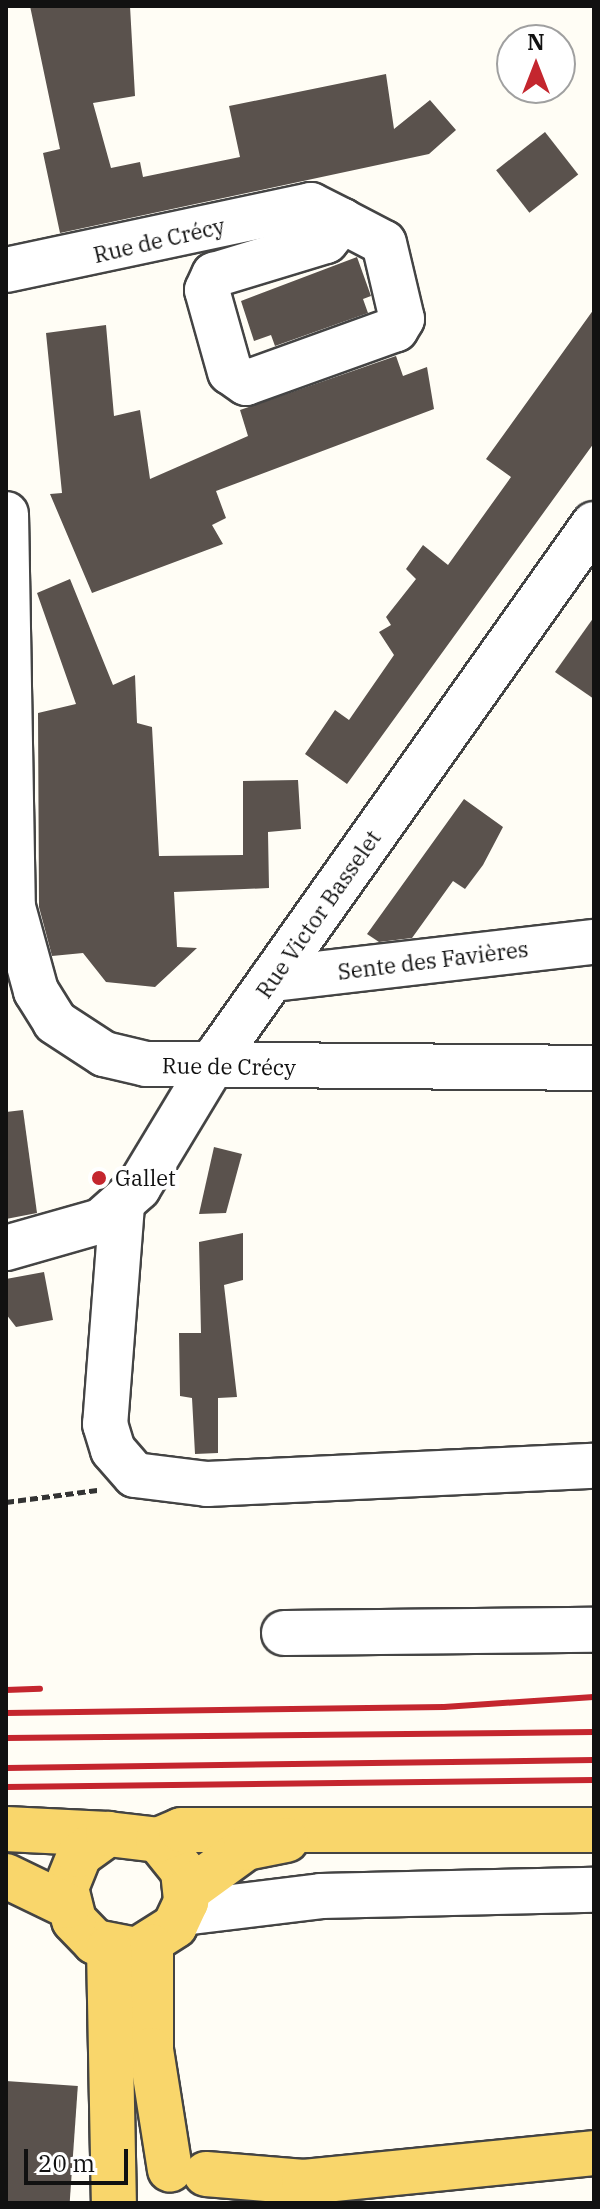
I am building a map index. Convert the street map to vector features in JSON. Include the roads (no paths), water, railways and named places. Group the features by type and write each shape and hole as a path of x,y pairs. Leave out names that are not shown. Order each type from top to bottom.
{"main road":[{"path":"6,1829 158,1840 181,1830 313,1834 594,1830"},
{"path":"68,1906 79,1855 108,1834"},
{"path":"239,2203 188,2172 151,2050 151,1946 185,1902 246,1848 313,1834"},
{"path":"158,1840 178,1862 185,1902"},
{"path":"6,1876 68,1906 83,1933 109,1948 151,1946"},
{"path":"109,1948 114,2203"},
{"path":"123,2203 151,2177 188,2172 254,2183 448,2173 594,2153"},
{"path":"343,2203 448,2173"}],"street":[{"path":"326,213 384,243 402,319 396,329 246,383 230,372 207,290 214,275 326,241 326,213"},
{"name":"Rue de Crécy","path":"6,270 326,213"},
{"name":"Rue de Crécy","path":"6,514 9,907 36,991 77,1041 146,1064 209,1069 594,1068"},
{"name":"Rue Victor Basselet","path":"6,1248 82,1229 122,1205 209,1069 594,524"},
{"name":"Sente des Favières","path":"272,979 594,942"},
{"path":"122,1205 105,1424 113,1450 135,1475 207,1484 594,1466"},
{"path":"284,1633 594,1630"},
{"path":"185,1902 594,1890"}],"railway":[{"path":"6,1690 40,1689"},
{"path":"6,1713 444,1707 594,1697"},
{"path":"6,1738 594,1732"},
{"path":"6,1768 594,1760"},
{"path":"6,1787 594,1780"}],"place":[{"name":"Gallet","path":"99,1178"}]}
